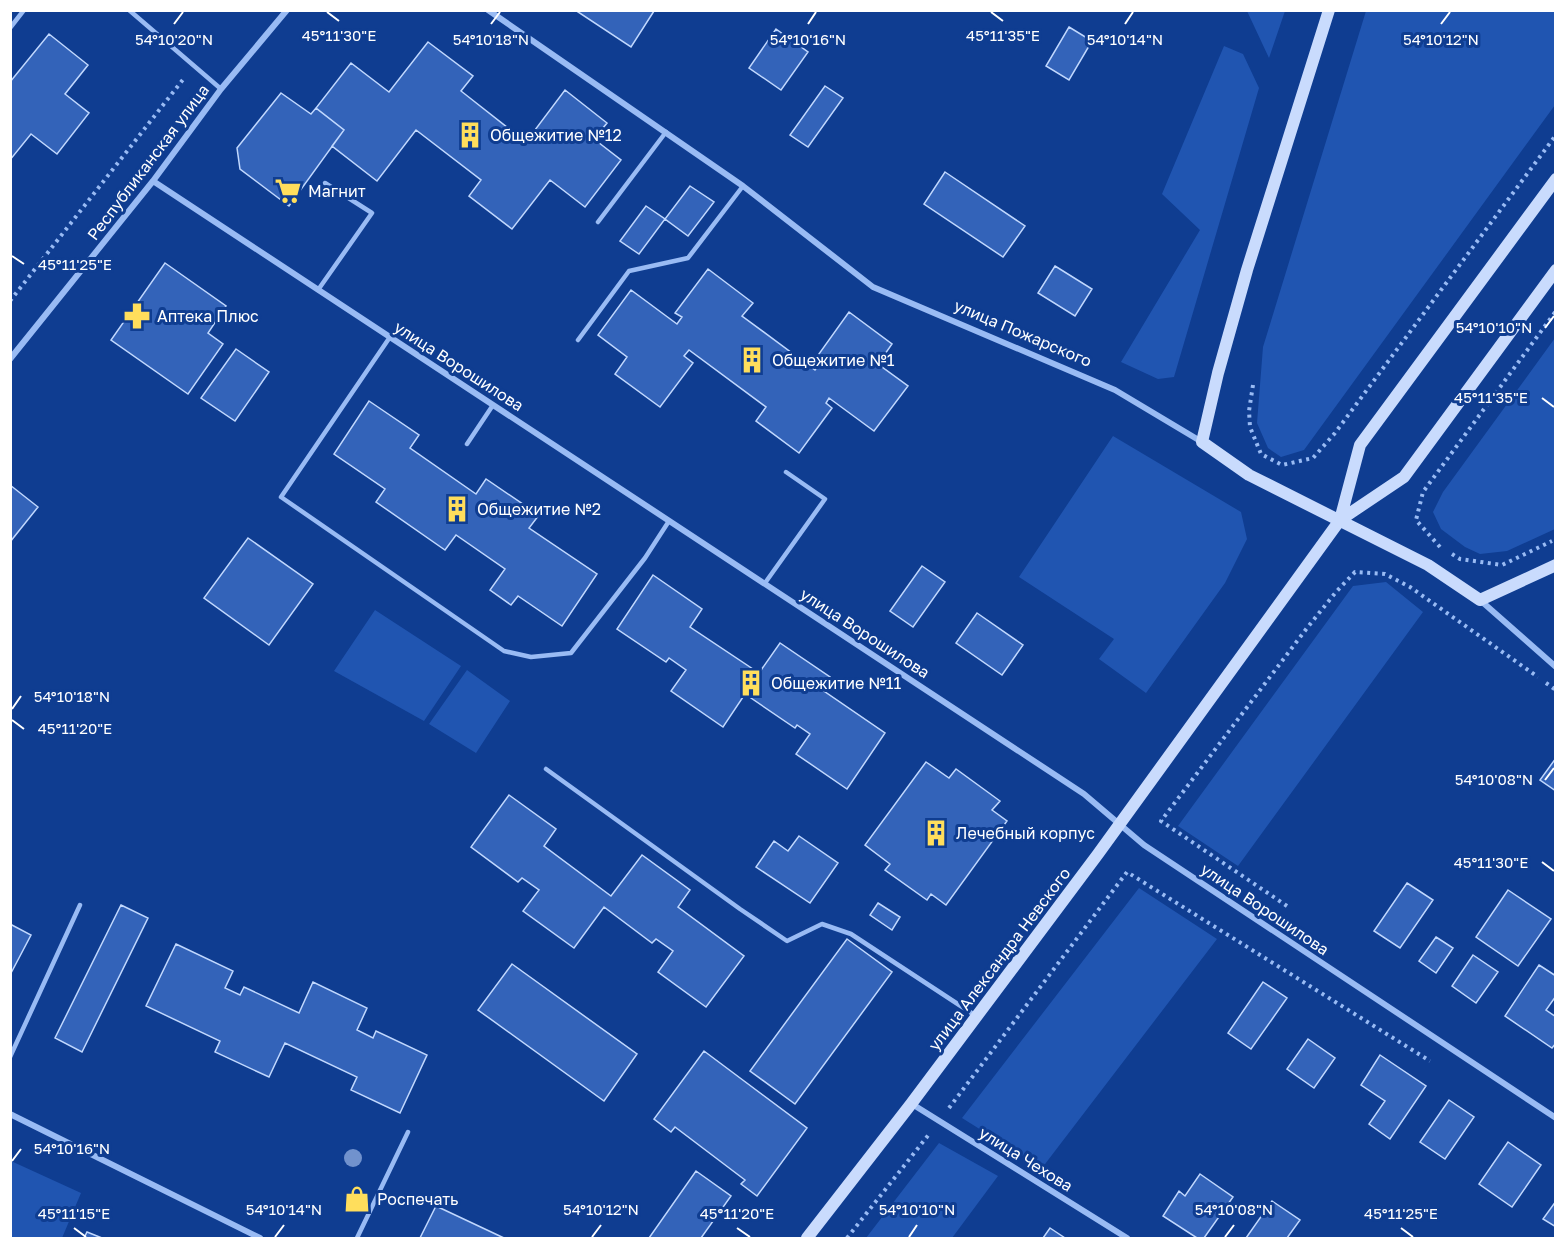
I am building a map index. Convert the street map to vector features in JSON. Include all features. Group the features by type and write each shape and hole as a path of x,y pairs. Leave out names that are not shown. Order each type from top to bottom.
{"main road":[{"path":"1202,442 1218,373 1248,270 1329,10"},
{"path":"1340,520 1360,445 1556,179"},
{"path":"1340,520 1404,477 1556,270"},
{"name":"улица Пожарского","path":"1202,442 1249,475 1428,565 1479,600"},
{"name":"улица Александра Невского","path":"807,1239 1120,824 1340,520"},
{"path":"1479,600 1556,565"}],"street":[{"name":"Республиканская улица","path":"10,359 153,181 221,89 287,10"},
{"name":"улица Пожарского","path":"489,10 743,186 873,287 1114,390 1202,442"},
{"name":"улица Ворошилова","path":"153,181 1084,794 1154,852 1556,1118"},
{"name":"улица Пожарского","path":"1479,600 1556,667"},
{"name":"улица Чехова","path":"911,1104 1127,1239"},
{"path":"10,1114 260,1239"}],"lane":[{"path":"10,28 24,10"},
{"path":"129,10 221,89"},
{"path":"598,222 666,132"},
{"path":"318,290 372,213 325,183"},
{"path":"578,340 629,271 688,258 743,186"},
{"path":"390,337 281,497 504,651 531,657 571,653 645,558 669,520"},
{"path":"467,444 493,405"},
{"path":"765,584 825,500 786,472"},
{"path":"546,769 787,941 822,924 851,934 976,1016"},
{"path":"10,1057 80,905"},
{"path":"357,1239 408,1132"}],"path":[{"path":"10,301 194,66"},
{"path":"1253,385 1249,411 1250,427 1261,454 1282,465 1313,458 1335,433 1556,135"},
{"path":"1441,548 1416,520 1422,492 1556,311"},
{"path":"1450,553 1460,559 1502,565 1552,541"},
{"path":"1287,906 1161,821 1307,628 1336,591 1355,572 1385,574 1410,587 1556,690"},
{"path":"847,1239 1127,872 1430,1061"}],"shaded area":[{"path":"1247,11 1285,11 1269,58"},
{"path":"1366,11 1555,11 1555,105 1304,450 1281,457 1268,448 1257,423 1263,347"},
{"path":"1224,46 1243,54 1259,88 1174,377 1158,379 1121,362 1200,230 1162,194"},
{"path":"1555,338 1555,529 1507,551 1480,554 1465,547 1441,529 1433,512 1443,492"},
{"path":"1113,436 1241,512 1247,539 1225,583 1146,693 1099,659 1114,639 1019,577"},
{"path":"1386,582 1423,612 1238,866 1178,826 1353,586"},
{"path":"375,610 461,666 424,721 334,671"},
{"path":"467,670 510,701 476,753 429,724"},
{"path":"1139,888 1217,939 1042,1168 962,1118"},
{"path":"939,1143 998,1176 952,1238 866,1238"},
{"path":"11,1161 81,1193 62,1238 11,1238"}],"building":[{"path":"575,10 653,10 654,11 631,47"},
{"path":"1069,27 1092,41 1069,80 1046,66"},
{"path":"776,29 808,52 781,90 749,68"},
{"path":"49,34 88,65 65,94 89,113 57,154 31,134 10,160 10,82"},
{"name":"Общежитие №12","path":"428,42 473,76 461,91 526,142 565,90 607,123 594,139 621,160 585,207 550,180 512,229 469,196 481,180 416,130 377,181 332,146 344,130 316,108 351,63 389,92"},
{"path":"825,86 843,98 808,147 790,135"},
{"path":"281,93 311,114 316,108 344,130 289,206 240,169 237,148"},
{"path":"945,172 1025,226 1003,257 924,204"},
{"path":"690,186 714,202 688,236 665,219"},
{"path":"646,206 665,219 639,254 620,241"},
{"path":"165,263 226,306 208,333 223,344 188,394 111,340"},
{"path":"1055,266 1092,289 1075,316 1038,293"},
{"name":"Общежитие №1","path":"708,269 753,303 742,316 815,370 821,362 816,358 849,312 892,344 878,364 908,386 874,431 829,398 826,403 832,408 799,453 756,421 766,407 689,350 684,356 693,363 660,407 615,374 627,357 598,335 631,290 677,324 682,317 675,313"},
{"path":"236,349 269,372 235,421 201,398"},
{"name":"Общежитие №2","path":"369,401 419,435 410,448 476,494 486,479 539,515 529,528 597,574 562,626 518,596 511,605 490,590 505,569 456,535 445,550 376,502 385,489 334,454"},
{"path":"10,485 38,507 10,542"},
{"path":"248,538 313,584 269,645 204,598"},
{"path":"922,566 945,582 913,627 890,611"},
{"name":"Общежитие №11","path":"653,575 702,609 690,627 759,673 780,643 830,677 821,689 885,733 847,789 796,754 810,734 797,725 795,728 745,694 723,727 671,691 686,670 669,658 666,662 617,629"},
{"path":"977,613 1023,645 1002,675 956,643"},
{"path":"1556,758 1556,791 1540,780"},
{"name":"Лечебный корпус","path":"926,762 949,778 956,769 1000,801 992,810 1007,821 946,905 931,894 927,900 885,870 890,864 865,845"},
{"path":"509,795 556,829 544,846 611,896 642,855 690,890 678,907 744,956 706,1007 658,972 673,951 656,939 652,943 604,907 574,948 523,911 539,890 522,878 518,882 471,847"},
{"path":"799,836 838,863 810,903 756,867 774,841 788,851"},
{"path":"1407,883 1433,900 1400,948 1374,931"},
{"path":"1508,890 1551,919 1518,966 1476,937"},
{"path":"878,903 900,917 892,930 870,915"},
{"path":"121,905 148,918 82,1052 55,1038"},
{"path":"10,924 31,935 10,975"},
{"path":"1436,937 1453,948 1436,973 1419,961"},
{"path":"847,939 892,972 795,1104 750,1071"},
{"path":"176,944 233,971 225,988 240,995 244,987 299,1013 313,982 367,1008 357,1030 373,1038 376,1031 427,1055 400,1113 351,1090 357,1077 285,1043 269,1077 215,1052 220,1041 146,1006"},
{"path":"1473,955 1498,972 1476,1003 1452,986"},
{"path":"512,964 637,1054 604,1101 478,1010"},
{"path":"1539,965 1556,976 1556,996 1546,1010 1556,1017 1556,1043 1552,1048 1505,1016"},
{"path":"1263,982 1287,998 1251,1049 1228,1033"},
{"path":"1308,1039 1335,1058 1314,1088 1287,1069"},
{"path":"704,1051 807,1128 757,1196 741,1184 745,1180 675,1127 671,1132 654,1119"},
{"path":"1380,1055 1426,1086 1390,1139 1369,1124 1385,1101 1361,1085"},
{"path":"1449,1100 1474,1117 1445,1159 1420,1142"},
{"path":"1508,1142 1541,1165 1512,1207 1479,1184"},
{"path":"696,1171 731,1196 701,1238 649,1238"},
{"path":"1200,1174 1233,1197 1204,1238 1197,1238 1163,1216 1179,1191 1185,1196"},
{"path":"1272,1201 1300,1220 1287,1238 1246,1238"},
{"path":"1556,1201 1556,1227 1543,1219"},
{"path":"436,1206 504,1238 420,1238"},
{"path":"1050,1228 1065,1238 1043,1238"},
{"path":"87,1232 102,1238 84,1238"}],"place":[{"name":"Общежитие №12","path":"470,135"},
{"name":"Магнит","path":"288,191"},
{"name":"Аптека Плюс","path":"137,316"},
{"name":"Общежитие №1","path":"752,360"},
{"name":"Общежитие №2","path":"457,509"},
{"name":"Общежитие №11","path":"751,683"},
{"name":"Лечебный корпус","path":"936,833"},
{"name":"Роспечать","path":"357,1199"}]}
